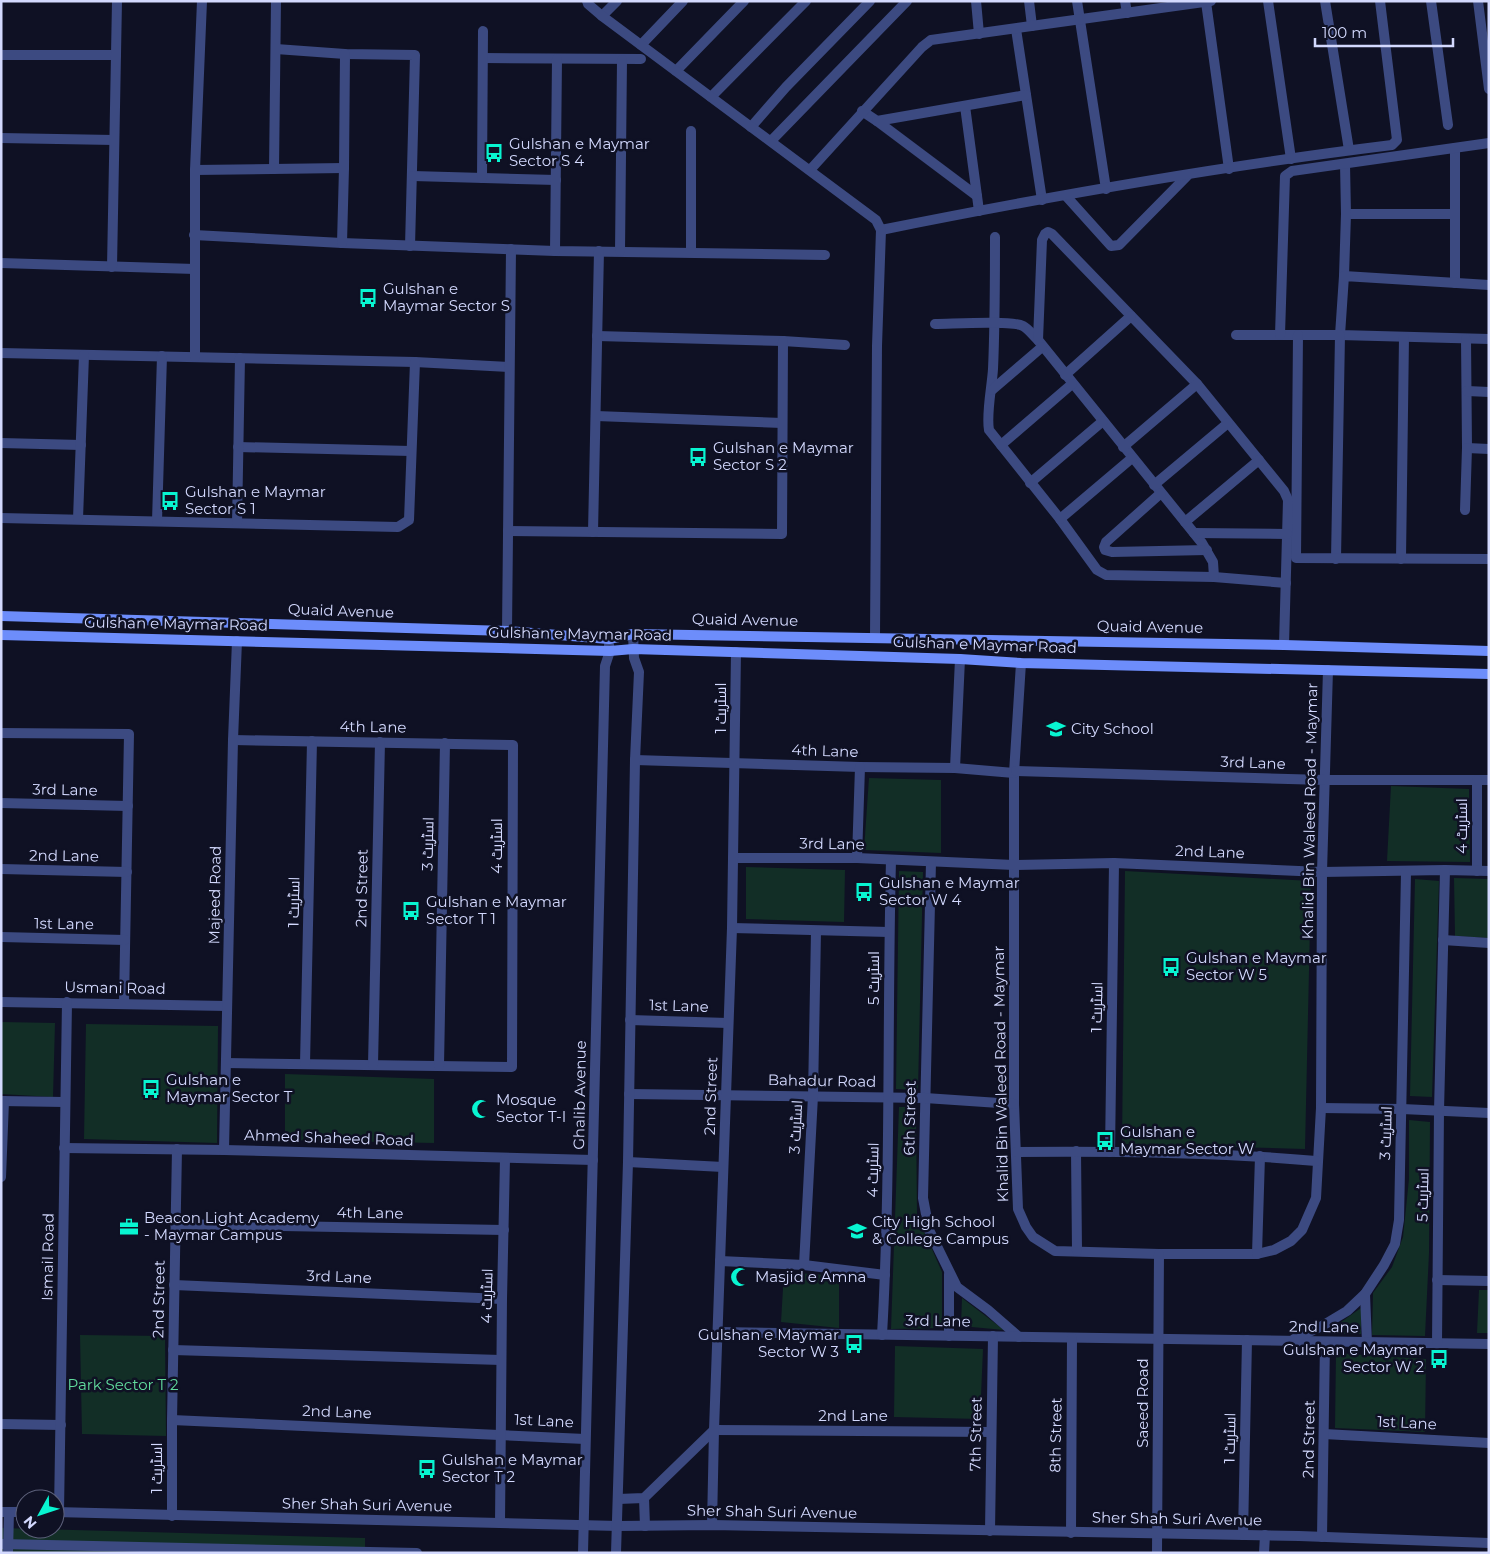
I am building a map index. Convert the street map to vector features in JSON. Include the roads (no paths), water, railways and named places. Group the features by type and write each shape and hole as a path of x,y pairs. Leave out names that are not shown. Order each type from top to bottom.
{"main road":[{"name":"Quaid Avenue","path":"1,616 507,632 609,639 633,634 875,637 1489,651"},
{"name":"Gulshan e Maymar Road","path":"1,636 610,651 633,649 960,659 1021,663 1489,674"}],"street":[{"path":"112,266 117,1"},
{"path":"194,357 196,269 194,235 195,170 202,1"},
{"path":"274,169 276,1"},
{"path":"587,1 602,16 641,46 876,220 881,230 877,346 875,637"},
{"path":"602,16 617,1"},
{"path":"641,46 683,1"},
{"path":"676,71 744,1"},
{"path":"710,97 806,1"},
{"path":"751,127 793,80 870,1"},
{"path":"771,141 907,1"},
{"path":"976,1 979,34"},
{"path":"1029,1 1032,26"},
{"path":"1077,1 1106,189"},
{"path":"1126,1 1127,13"},
{"path":"810,170 922,47 932,40 1127,13 1176,4 1211,1"},
{"path":"1268,1 1291,159"},
{"path":"1325,1 1349,150"},
{"path":"881,230 1106,189 1349,150 1392,145 1397,140 1380,1"},
{"path":"1431,1 1448,125"},
{"path":"1478,1 1489,89"},
{"path":"1206,2 1228,169"},
{"path":"1016,28 1042,200"},
{"path":"482,178 483,31"},
{"path":"276,48 345,54 415,55 410,246"},
{"path":"342,243 345,54"},
{"path":"1,55 116,55"},
{"path":"483,58 641,59"},
{"path":"555,251 557,59"},
{"path":"620,252 622,60"},
{"path":"877,121 1026,95"},
{"path":"965,106 980,211"},
{"path":"862,111 977,196"},
{"path":"691,131 691,252"},
{"path":"1,138 114,140"},
{"path":"1280,335 1285,176 1292,171 1489,143"},
{"path":"1455,148 1455,283"},
{"path":"1336,559 1340,335 1346,214 1345,164"},
{"path":"195,170 344,168"},
{"path":"413,176 556,180"},
{"path":"1066,196 1112,246 1116,246 1186,176"},
{"path":"1346,214 1455,214"},
{"path":"992,390 1040,343 1042,240 1048,232 1197,384 1287,496 1284,645"},
{"path":"194,235 555,251 825,255"},
{"path":"995,238 995,323 992,390 988,423 992,434 1000,445 1097,570 1106,575 1214,577 1286,583"},
{"path":"507,632 511,249"},
{"path":"594,532 599,251"},
{"path":"1,263 196,269"},
{"path":"1344,276 1489,285"},
{"path":"1065,375 1132,316"},
{"path":"935,324 995,323 1025,327 1040,343 1207,550 1213,562 1214,577"},
{"path":"1236,335 1340,335 1489,339"},
{"path":"1298,335 1296,558 1489,559"},
{"path":"597,336 845,344"},
{"path":"1402,559 1404,337"},
{"path":"1465,510 1467,448 1466,339"},
{"path":"508,531 782,534 783,341"},
{"path":"1,353 415,362 509,367"},
{"path":"78,520 84,355"},
{"path":"158,521 162,356"},
{"path":"237,523 240,358"},
{"path":"1,518 398,527 408,520 415,362"},
{"path":"1000,445 1072,384"},
{"path":"1124,447 1197,384"},
{"path":"1467,391 1489,392"},
{"path":"596,416 782,423"},
{"path":"1030,483 1103,421"},
{"path":"1154,484 1228,423"},
{"path":"1,443 80,444"},
{"path":"238,447 411,451"},
{"path":"1467,448 1489,449"},
{"path":"1060,520 1132,458"},
{"path":"1185,522 1259,460"},
{"path":"1161,493 1106,542 1104,547 1106,550 1112,552 1207,550"},
{"path":"1194,533 1287,534"},
{"path":"616,1553 628,1162 635,760 639,672 633,649 633,634"},
{"name":"Ghalib Avenue","path":"583,1553 605,666 610,651 609,639"},
{"name":"Majeed Road","path":"224,1150 237,641"},
{"name":"اسٹریٹ 1","path":"735,764 736,652"},
{"path":"954,768 960,659"},
{"name":"Khalid Bin Waleed Road - Maymar","path":"1021,663 1015,772 1014,865 1014,1104 1018,1209 1033,1237 1055,1251 1159,1254 1257,1254 1274,1250 1291,1241 1302,1230 1316,1198 1316,1162 1320,1108 1322,872 1328,670"},
{"path":"1,732 129,734 124,1003"},
{"name":"4th Lane","path":"233,740 513,745"},
{"name":"اسٹریٹ 1","path":"305,1064 312,741"},
{"name":"2nd Street","path":"373,1065 380,742"},
{"name":"اسٹریٹ 3","path":"439,1066 445,743"},
{"name":"اسٹریٹ 4","path":"439,1066 512,1067 513,745"},
{"name":"4th Lane","path":"635,760 954,768 1015,772"},
{"name":"2nd Street","path":"714,1430 732,928 735,764"},
{"path":"857,858 860,767"},
{"name":"3rd Lane","path":"1015,772 1325,780 1489,780"},
{"name":"اسٹریٹ 4","path":"1476,780 1477,871"},
{"name":"3rd Lane","path":"1,803 128,806"},
{"name":"3rd Lane","path":"733,858 857,858 931,862"},
{"name":"اسٹریٹ 5","path":"889,1097 891,860"},
{"name":"2nd Lane","path":"931,862 1014,865 1114,863 1322,872 1489,871"},
{"name":"6th Street","path":"931,862 923,1198 929,1230 956,1287 988,1310 1019,1337"},
{"name":"اسٹریٹ 1","path":"1110,1152 1114,863"},
{"name":"2nd Lane","path":"1,869 126,872"},
{"path":"1439,1111 1445,870"},
{"name":"اسٹریٹ 3","path":"1286,1341 1301,1337 1347,1311 1366,1294 1395,1244 1399,1220 1406,872"},
{"path":"732,928 889,932"},
{"name":"اسٹریٹ 3","path":"804,1266 813,1096 816,931"},
{"name":"1st Lane","path":"1,937 125,940"},
{"path":"1443,940 1489,943"},
{"name":"Usmani Road","path":"1,1002 227,1006"},
{"name":"Ismail Road","path":"58,1489 61,1425 64,1102 67,1002"},
{"name":"1st Lane","path":"630,1020 728,1023"},
{"path":"226,1063 439,1066"},
{"name":"Bahadur Road","path":"629,1094 889,1097 1014,1104"},
{"name":"اسٹریٹ 4","path":"882,1334 889,1097"},
{"path":"1,1177 3,1101 64,1102"},
{"path":"1320,1108 1489,1113"},
{"name":"اسٹریٹ 5","path":"1437,1280 1439,1111"},
{"name":"Ahmed Shaheed Road","path":"64,1148 224,1150 593,1160"},
{"name":"2nd Street","path":"172,1420 177,1149"},
{"path":"1016,1152 1110,1152 1260,1156 1316,1162"},
{"path":"1076,1152 1077,1251"},
{"path":"1257,1254 1260,1156"},
{"name":"اسٹریٹ 4","path":"502,1434 501,1360 505,1159"},
{"path":"628,1162 723,1167"},
{"name":"4th Lane","path":"175,1224 504,1230"},
{"name":"Saeed Road","path":"1157,1553 1159,1254"},
{"path":"720,1261 804,1266 885,1275"},
{"path":"949,1272 949,1336"},
{"path":"1437,1344 1437,1280 1489,1281"},
{"name":"3rd Lane","path":"174,1285 502,1298"},
{"path":"1366,1294 1367,1342"},
{"name":"3rd Lane","path":"718,1332 1158,1339"},
{"name":"7th Street","path":"990,1531 993,1336"},
{"name":"8th Street","path":"1071,1533 1072,1338"},
{"name":"2nd Lane","path":"1158,1339 1489,1344"},
{"name":"اسٹریٹ 1","path":"1243,1535 1247,1340"},
{"name":"2nd Street","path":"1322,1537 1325,1342"},
{"path":"173,1350 501,1360"},
{"name":"اسٹریٹ 1","path":"172,1420 172,1516"},
{"name":"2nd Lane","path":"172,1420 502,1434"},
{"path":"1,1424 61,1425"},
{"path":"618,1499 644,1498 714,1430"},
{"path":"712,1525 714,1430"},
{"name":"2nd Lane","path":"714,1430 991,1432"},
{"path":"500,1523 502,1434"},
{"name":"1st Lane","path":"502,1434 585,1439"},
{"name":"1st Lane","path":"1324,1434 1489,1443"},
{"path":"644,1498 645,1526"},
{"path":"5,1512 5,1547 417,1553"},
{"name":"Sher Shah Suri Avenue","path":"65,1512 618,1526 712,1525 1071,1533 1265,1535 1489,1543"},
{"path":"1264,1553 1265,1535"}],"place":[{"name":"Gulshan e Maymar Sector S 4","path":"494,153"},
{"name":"Gulshan e Maymar Sector S","path":"368,298"},
{"name":"Gulshan e Maymar Sector S 2","path":"698,457"},
{"name":"Gulshan e Maymar Sector S 1","path":"170,501"},
{"name":"City School","path":"1056,729"},
{"name":"Gulshan e Maymar Sector W 4","path":"864,892"},
{"name":"Gulshan e Maymar Sector T 1","path":"411,911"},
{"name":"Gulshan e Maymar Sector W 5","path":"1171,967"},
{"name":"Gulshan e Maymar Sector T","path":"151,1089"},
{"name":"Mosque Sector T-I","path":"481,1109"},
{"name":"Gulshan e Maymar Sector W","path":"1105,1141"},
{"name":"Beacon Light Academy - Maymar Campus","path":"129,1227"},
{"name":"City High School & College Campus","path":"857,1231"},
{"name":"Masjid e Amna","path":"740,1277"},
{"name":"Gulshan e Maymar Sector W 3","path":"854,1344"},
{"name":"Gulshan e Maymar Sector W 2","path":"1439,1359"},
{"name":"Gulshan e Maymar Sector T 2","path":"427,1469"}],"park label":[{"name":"Park Sector T 2","path":"123,1385"}]}
